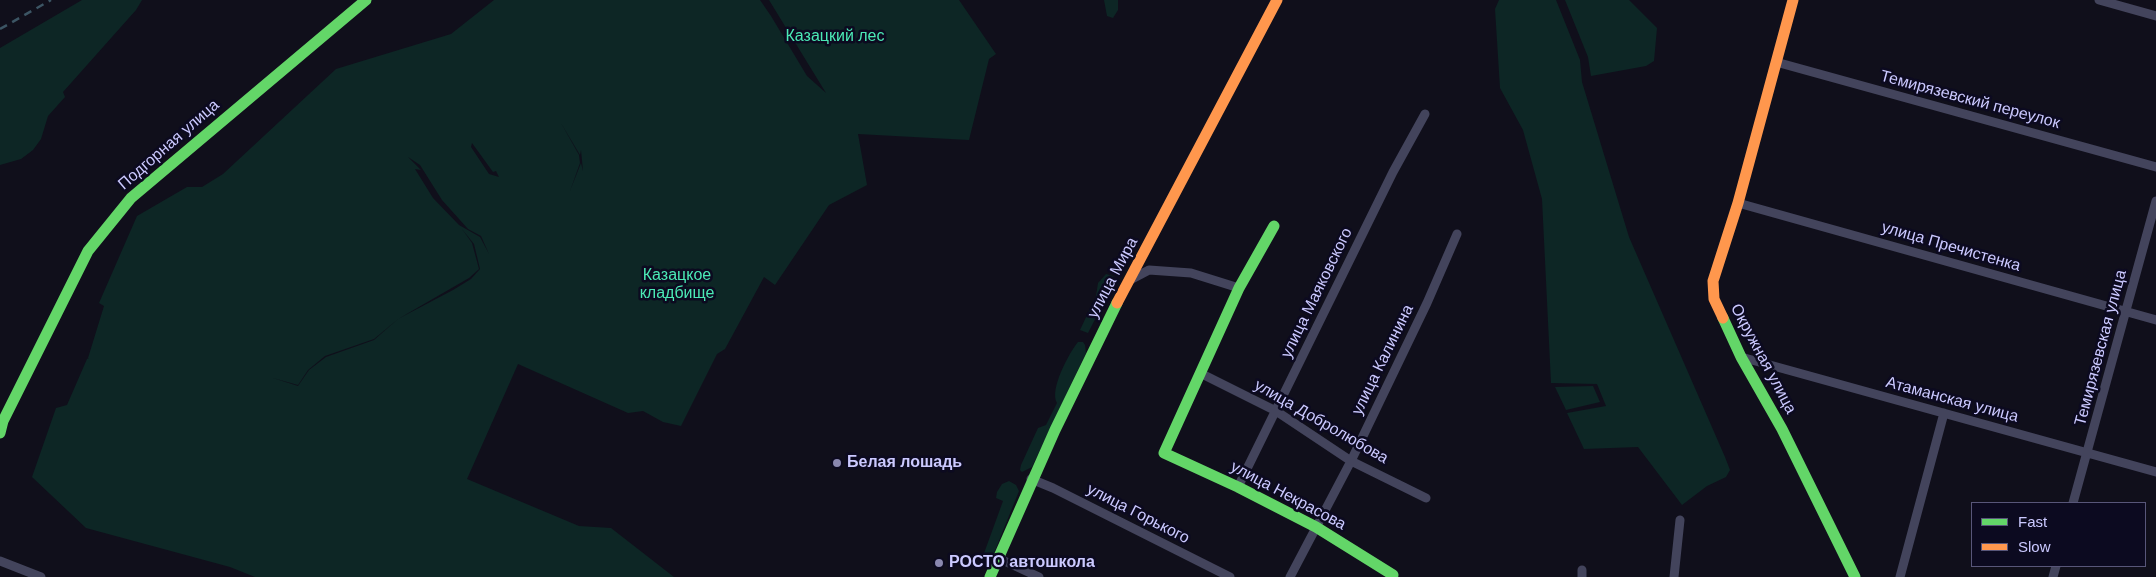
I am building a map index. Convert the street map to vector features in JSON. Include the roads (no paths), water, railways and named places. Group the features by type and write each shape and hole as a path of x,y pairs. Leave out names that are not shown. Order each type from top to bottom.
{"street":[{"name":"Подгорная улица","path":"0,433 3,421 88,251 131,198 366,0"},
{"name":"улица Мира","path":"990,577 1031,479 1061,415 1277,0"},
{"name":"Окружная улица","path":"1793,0 1738,203 1713,281 1714,299 1740,357 1782,429 1855,577"},
{"path":"2099,0 2156,16"},
{"name":"Темирязевский переулок","path":"1776,62 2156,167"},
{"name":"улица Маяковского","path":"1238,487 1393,172 1425,114"},
{"name":"Темирязевская улица","path":"2073,502 2156,201"},
{"name":"улица Пречистенка","path":"1738,203 2156,320"},
{"path":"1200,373 1239,288 1274,226"},
{"name":"улица Калинина","path":"1290,577 1351,461 1427,303 1457,234"},
{"path":"1130,280 1149,270 1191,274 1239,288"},
{"name":"Атаманская улица","path":"1740,357 2156,472"},
{"name":"улица Добролюбова","path":"1200,373 1276,411 1351,461 1426,498"},
{"name":"улица Некрасова","path":"1200,373 1164,453 1316,526 1393,575"},
{"path":"1900,577 1944,413"},
{"name":"улица Горького","path":"1031,479 1053,488 1230,577"},
{"path":"1674,577 1680,520"},
{"path":"998,558 1039,577"},
{"path":"0,561 41,577"}],"railway":[{"path":"0,29 51,0"}],"place":[{"name":"Белая лошадь","path":"837,463"},
{"name":"РОСТО автошкола","path":"939,563"}],"park label":[{"name":"Казацкий лес","path":"835,37"},
{"name":"Казацкое кладбище","path":"677,285"}]}
